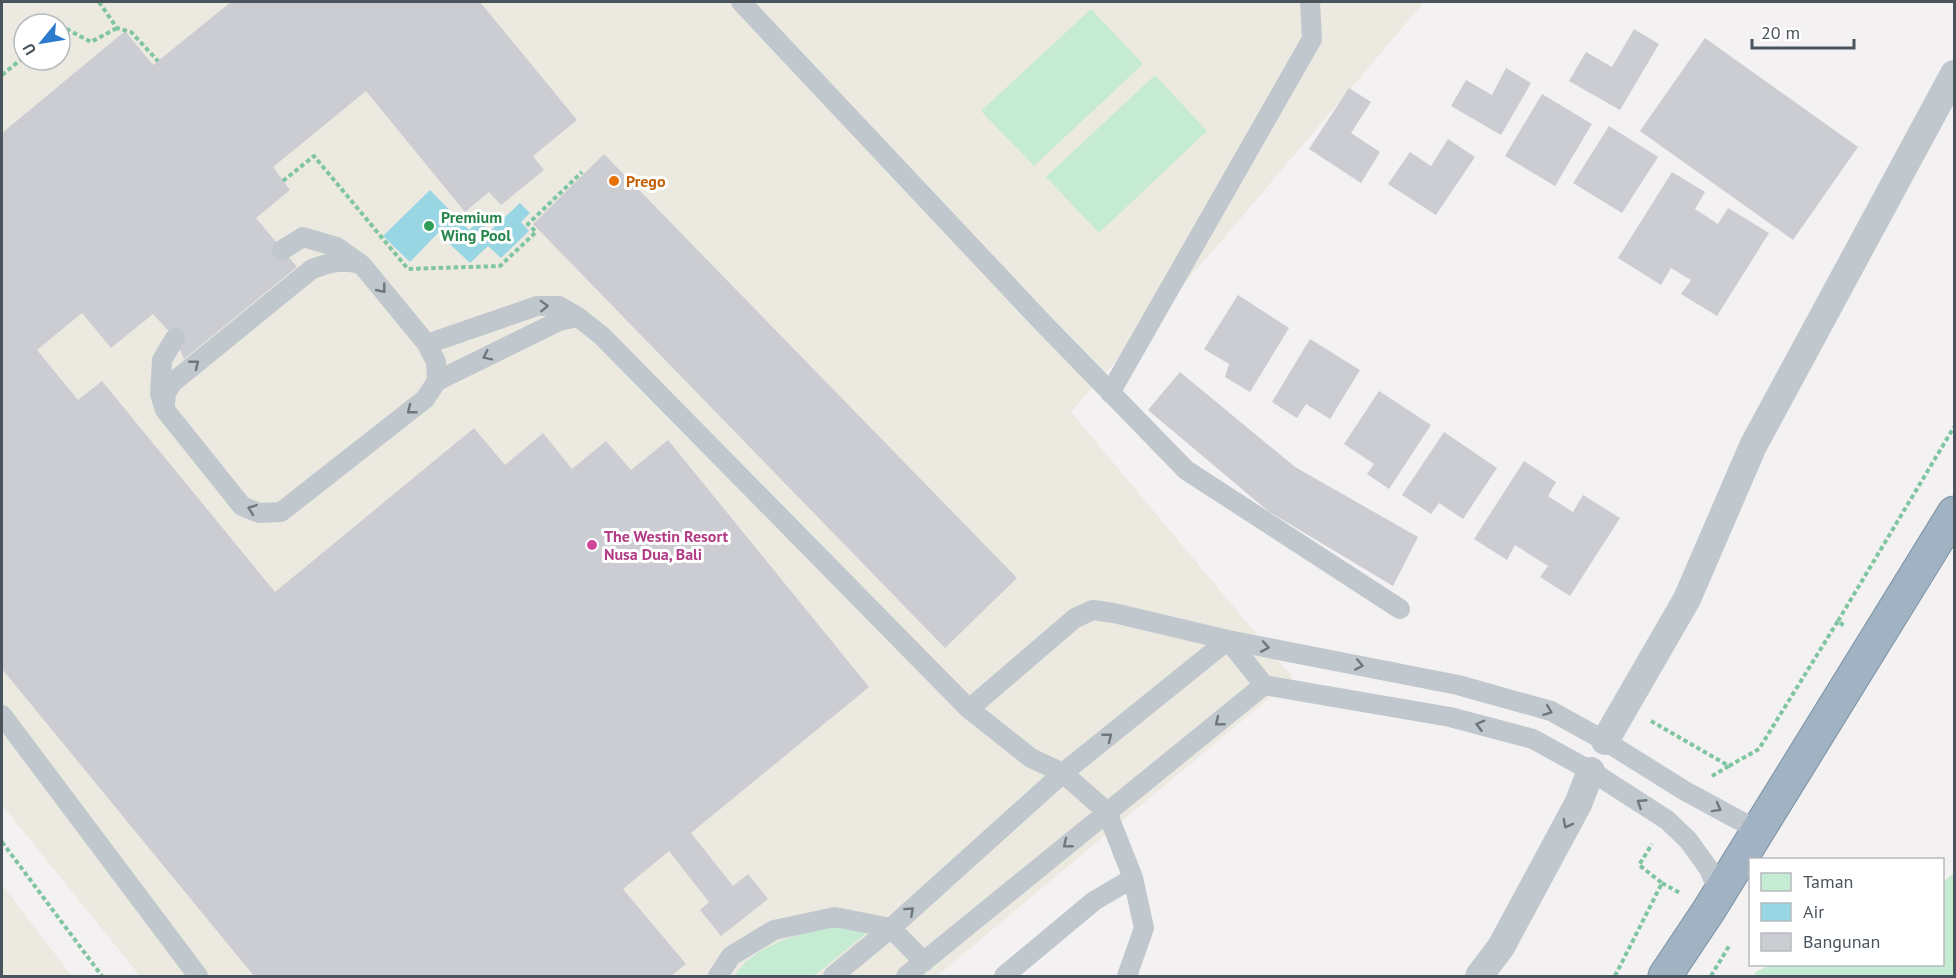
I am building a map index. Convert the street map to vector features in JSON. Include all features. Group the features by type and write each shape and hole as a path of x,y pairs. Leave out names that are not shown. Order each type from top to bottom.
{"highway":[{"path":"1665,976 1719,893 1954,513"}],"street":[{"path":"1605,741 1687,600 1753,446 1954,74"},
{"path":"1479,976 1501,947 1578,804 1591,771"}],"lane":[{"path":"741,2 1110,393 1186,470 1400,609"},
{"path":"1110,393 1312,39 1310,2"},
{"path":"282,250 303,237 337,247 362,265 427,344 436,362 438,381"},
{"path":"165,410 166,393 172,382 312,268 332,262 347,261 362,265"},
{"path":"427,344 537,306 559,306 578,317 602,336 969,709 1031,758 1063,773 1107,812 1133,878 1144,928 1127,976"},
{"path":"175,338 162,360 159,394 165,410 242,506 260,513 281,512 425,399 438,381 559,321 578,317"},
{"path":"969,709 1075,618 1093,610 1114,613 1228,640 1458,685 1551,711 1757,830"},
{"path":"1228,640 1264,685 1450,717 1533,739 1591,771 1667,820 1688,840 1708,868 1719,893"},
{"path":"834,976 891,928 1063,773 1228,640"},
{"path":"906,976 1264,685"},
{"path":"2,715 198,976"},
{"path":"1591,771 1605,741"},
{"path":"1004,976 1094,901 1133,878"},
{"path":"718,976 731,956 774,930 835,917 891,928 924,962"}],"path":[{"path":"99,2 117,28 132,32 158,61"},
{"path":"72,33 91,42 117,28"},
{"path":"283,180 314,156 408,269 500,266 536,232 528,224 582,172"},
{"path":"1838,621 1954,427"},
{"path":"1615,976 1662,883 1639,865 1667,820"},
{"path":"2,842 102,976"}],"shaded area":[{"name":"The Westin Resort Nusa Dua, Bali","path":"2,2 1424,2 1217,246 1071,412 1293,678 937,976 140,976 2,805"},
{"path":"2,885 72,976 2,976"}],"green space":[{"path":"1091,9 1143,64 1034,166 981,111"},
{"path":"1155,75 1207,131 1099,233 1046,177"},
{"path":"1954,873 1954,976 1754,976 1757,971 1769,966 1944,966 1944,881"},
{"path":"834,927 868,932 814,976 734,976 743,965 766,948 792,937"}],"water":[{"name":"Premium Wing Pool","path":"430,190 469,230 479,221 490,231 520,203 530,213 521,222 529,231 501,258 488,246 470,263 438,233 410,262 383,236"}],"building":[{"path":"231,2 480,2 577,120 533,156 544,170 501,205 489,192 465,212 366,91 273,167 290,190 256,218 297,267 184,359 175,338 153,314 111,348 82,313 37,350 78,400 102,381 275,592 474,428 505,465 543,433 572,469 606,441 631,470 668,440 869,687 691,833 733,886 748,874 768,899 721,936 700,910 709,902 669,851 623,889 686,964 671,976 254,976 2,669 2,133 125,31 153,65"},
{"path":"1634,29 1659,44 1620,110 1569,81 1586,52 1612,67"},
{"path":"1705,38 1858,147 1793,240 1640,131"},
{"path":"1506,68 1531,83 1501,135 1451,106 1466,80 1492,95"},
{"path":"1349,88 1371,102 1351,133 1380,152 1361,183 1309,149"},
{"path":"1542,94 1592,124 1555,186 1505,156"},
{"path":"1609,126 1658,157 1622,213 1573,183"},
{"path":"1448,139 1475,157 1436,215 1388,184 1410,152 1431,166"},
{"path":"604,154 1017,578 945,648 533,224"},
{"path":"1672,172 1705,192 1695,209 1718,224 1728,208 1769,233 1717,316 1681,294 1691,280 1671,268 1661,285 1618,258"},
{"path":"1238,295 1289,328 1250,392 1225,377 1229,364 1204,349"},
{"path":"1310,339 1360,370 1330,419 1306,404 1297,418 1272,402"},
{"path":"1180,372 1295,467 1418,537 1393,586 1268,511 1148,410"},
{"path":"1379,391 1431,425 1389,489 1367,474 1374,464 1344,444"},
{"path":"1444,432 1497,468 1463,519 1439,503 1431,514 1402,495"},
{"path":"1524,461 1556,482 1548,496 1573,512 1583,495 1620,518 1570,596 1540,577 1548,566 1515,545 1507,560 1474,539"}],"place":[{"name":"Prego","path":"614,181"},
{"name":"Premium Wing Pool","path":"429,226"},
{"name":"The Westin Resort Nusa Dua, Bali","path":"592,545"}]}
